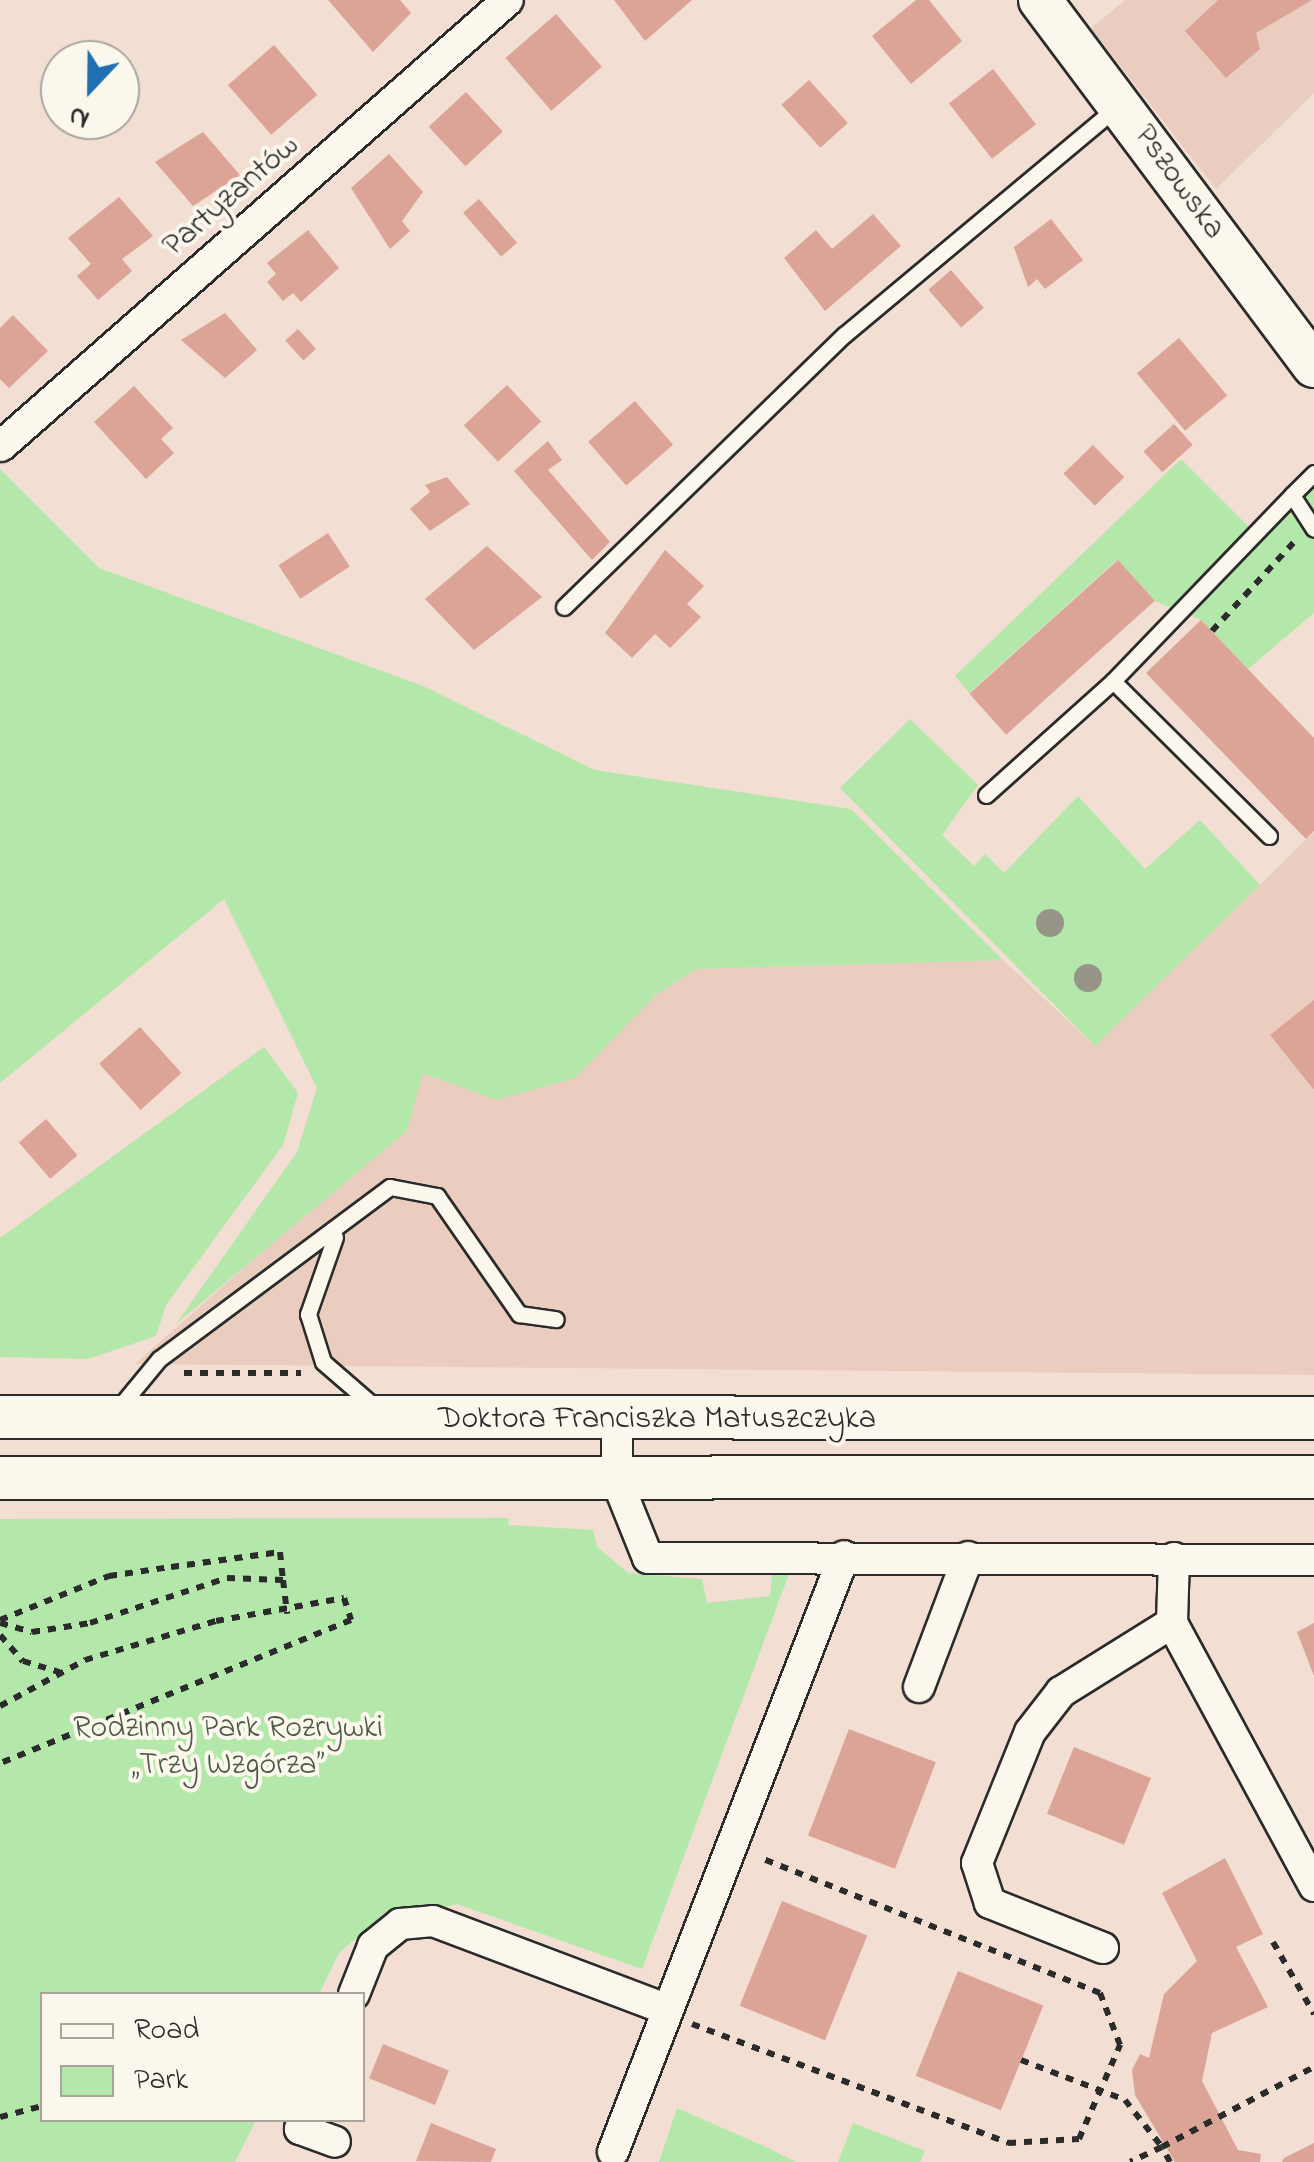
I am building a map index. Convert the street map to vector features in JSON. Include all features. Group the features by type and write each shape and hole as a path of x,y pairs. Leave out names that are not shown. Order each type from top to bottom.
{"main road":[{"name":"Pszowska","path":"1040,0 1314,366"},
{"name":"Doktora Franciszka Matuszczyka","path":"0,1417 617,1422 1314,1418"},
{"name":"Doktora Franciszka Matuszczyka","path":"0,1478 617,1482 1314,1477"}],"street":[{"name":"Partyzantów","path":"2,446 508,0"},
{"path":"617,1422 617,1482 648,1558 1314,1560"},
{"path":"613,2152 675,2015 844,1556"},
{"path":"919,1686 968,1557"},
{"path":"1174,1558 1172,1624 1314,1886"},
{"path":"1103,1948 990,1903 977,1863 1030,1732 1060,1692 1172,1624"},
{"path":"355,1992 373,1946 400,1924 433,1921 675,2015"},
{"path":"303,2122 300,2129 336,2142"}],"lane":[{"path":"564,606 844,335 1120,105"},
{"path":"986,795 1113,681 1314,473"},
{"path":"1292,495 1313,528"},
{"path":"1113,681 1269,836"},
{"path":"112,1418 159,1359 337,1234 390,1187 437,1196 518,1314 556,1319"},
{"path":"337,1234 308,1314 324,1362 396,1420"}],"path":[{"path":"1212,631 1313,528"},
{"path":"0,1621 110,1576 280,1552 287,1614"},
{"path":"0,1621 32,1632 71,1626 226,1578 284,1580"},
{"path":"0,1706 60,1672 216,1621 287,1614 344,1598 351,1620 0,1763"},
{"path":"0,1635 23,1662 60,1672"},
{"path":"675,2015 1008,2143 1079,2140 1120,2045 1100,1993 746,1852"},
{"path":"1273,1942 1314,2014"},
{"path":"1021,2060 1126,2100 1170,2162"},
{"path":"1130,2162 1314,2068"},
{"path":"0,2117 40,2107"}],"shaded area":[{"path":"1125,0 1314,0 1314,93 1216,189 1091,28"},
{"path":"1314,832 1314,1375 135,1364 403,1127 415,1070 575,1078 656,995 696,969 1003,960 1095,1046"}],"green space":[{"path":"1181,459 1255,533 1314,473 1314,613 1248,669 1201,620 1155,601 1117,560 969,693 955,676"},
{"path":"0,469 99,568 423,686 595,770 851,809 1003,960 696,969 656,995 575,1078 496,1100 423,1073 407,1131 176,1324 297,1152 317,1088 224,899 0,1083"},
{"path":"910,719 978,785 942,835 974,866 985,854 1004,873 1078,796 1145,869 1200,820 1260,885 1095,1046 840,788"},
{"path":"264,1047 298,1093 283,1145 166,1305 156,1336 88,1359 0,1357 0,1238"},
{"name":"Rodzinny Park Rozrywki „Trzy Wzgórza”","path":"509,1518 508,1525 593,1530 597,1547 628,1573 702,1579 707,1603 770,1596 772,1575 789,1574 642,1969 457,1904 399,1920 386,1912 339,1953 320,1992 40,1992 40,2122 255,2122 235,2162 0,2162 0,1519"},
{"path":"677,2108 768,2148 796,2162 659,2162"},
{"path":"853,2123 925,2151 920,2162 838,2162"}],"building":[{"path":"328,0 400,0 411,13 373,52"},
{"path":"614,0 692,0 645,41"},
{"path":"916,0 929,0 962,41 911,84 872,36"},
{"path":"1218,0 1312,0 1256,33 1260,49 1226,78 1185,31"},
{"path":"556,14 602,67 551,111 505,58"},
{"path":"274,45 317,95 271,135 228,85"},
{"path":"993,69 1036,124 992,159 949,103"},
{"path":"809,80 848,123 820,148 782,105"},
{"path":"466,92 503,131 466,166 429,127"},
{"path":"203,132 240,175 193,206 155,162"},
{"path":"389,154 423,192 402,221 410,231 390,249 351,188"},
{"path":"119,197 153,236 122,259 132,271 98,300 77,276 91,264 68,238"},
{"path":"479,199 517,243 501,257 463,213"},
{"path":"873,214 901,246 825,311 784,258 816,230 832,249"},
{"path":"1051,219 1083,260 1045,289 1037,279 1028,287 1014,247"},
{"path":"308,230 339,268 301,302 293,293 283,301 267,282 276,274 267,263"},
{"path":"951,270 984,308 961,327 928,290"},
{"path":"225,313 257,350 225,378 181,340"},
{"path":"13,315 48,351 9,388 0,379 0,328"},
{"path":"298,329 316,349 303,360 285,340"},
{"path":"1179,338 1227,395 1185,431 1137,373"},
{"path":"507,385 541,422 498,462 464,425"},
{"path":"134,386 173,428 161,439 174,453 146,479 94,422"},
{"path":"635,401 673,445 626,485 588,442"},
{"path":"1174,424 1193,445 1162,472 1144,451"},
{"path":"548,441 562,460 548,470 610,542 592,560 514,471"},
{"path":"1093,445 1124,477 1095,506 1064,473"},
{"path":"447,477 470,504 430,531 410,509 430,492 425,485"},
{"path":"328,533 350,567 300,599 279,565"},
{"path":"487,546 542,597 474,650 425,599"},
{"path":"665,550 704,586 687,604 701,617 670,648 655,634 632,658 605,633"},
{"path":"1118,560 1155,601 1006,735 969,694"},
{"path":"1201,620 1314,738 1314,831 1306,839 1146,673"},
{"path":"1314,1000 1314,1090 1270,1035"},
{"path":"140,1027 181,1073 141,1110 99,1064"},
{"path":"46,1119 77,1155 50,1179 19,1143"},
{"path":"1314,1623 1314,1676 1297,1632"},
{"path":"849,1729 936,1762 895,1869 808,1835"},
{"path":"1074,1747 1151,1778 1124,1845 1047,1814"},
{"path":"1225,1858 1263,1934 1236,1947 1268,2007 1212,2033 1202,2081 1238,2150 1261,2154 1260,2162 1175,2162 1135,2095 1132,2070 1140,2054 1149,2058 1164,1994 1197,1961 1162,1893"},
{"path":"782,1901 867,1935 825,2040 740,2006"},
{"path":"958,1971 1043,2005 1001,2110 916,2076"},
{"path":"383,2044 449,2071 435,2105 369,2078"},
{"path":"431,2123 496,2149 491,2162 416,2161"},
{"path":"1314,2143 1314,2162 1282,2162 1284,2158"}]}
